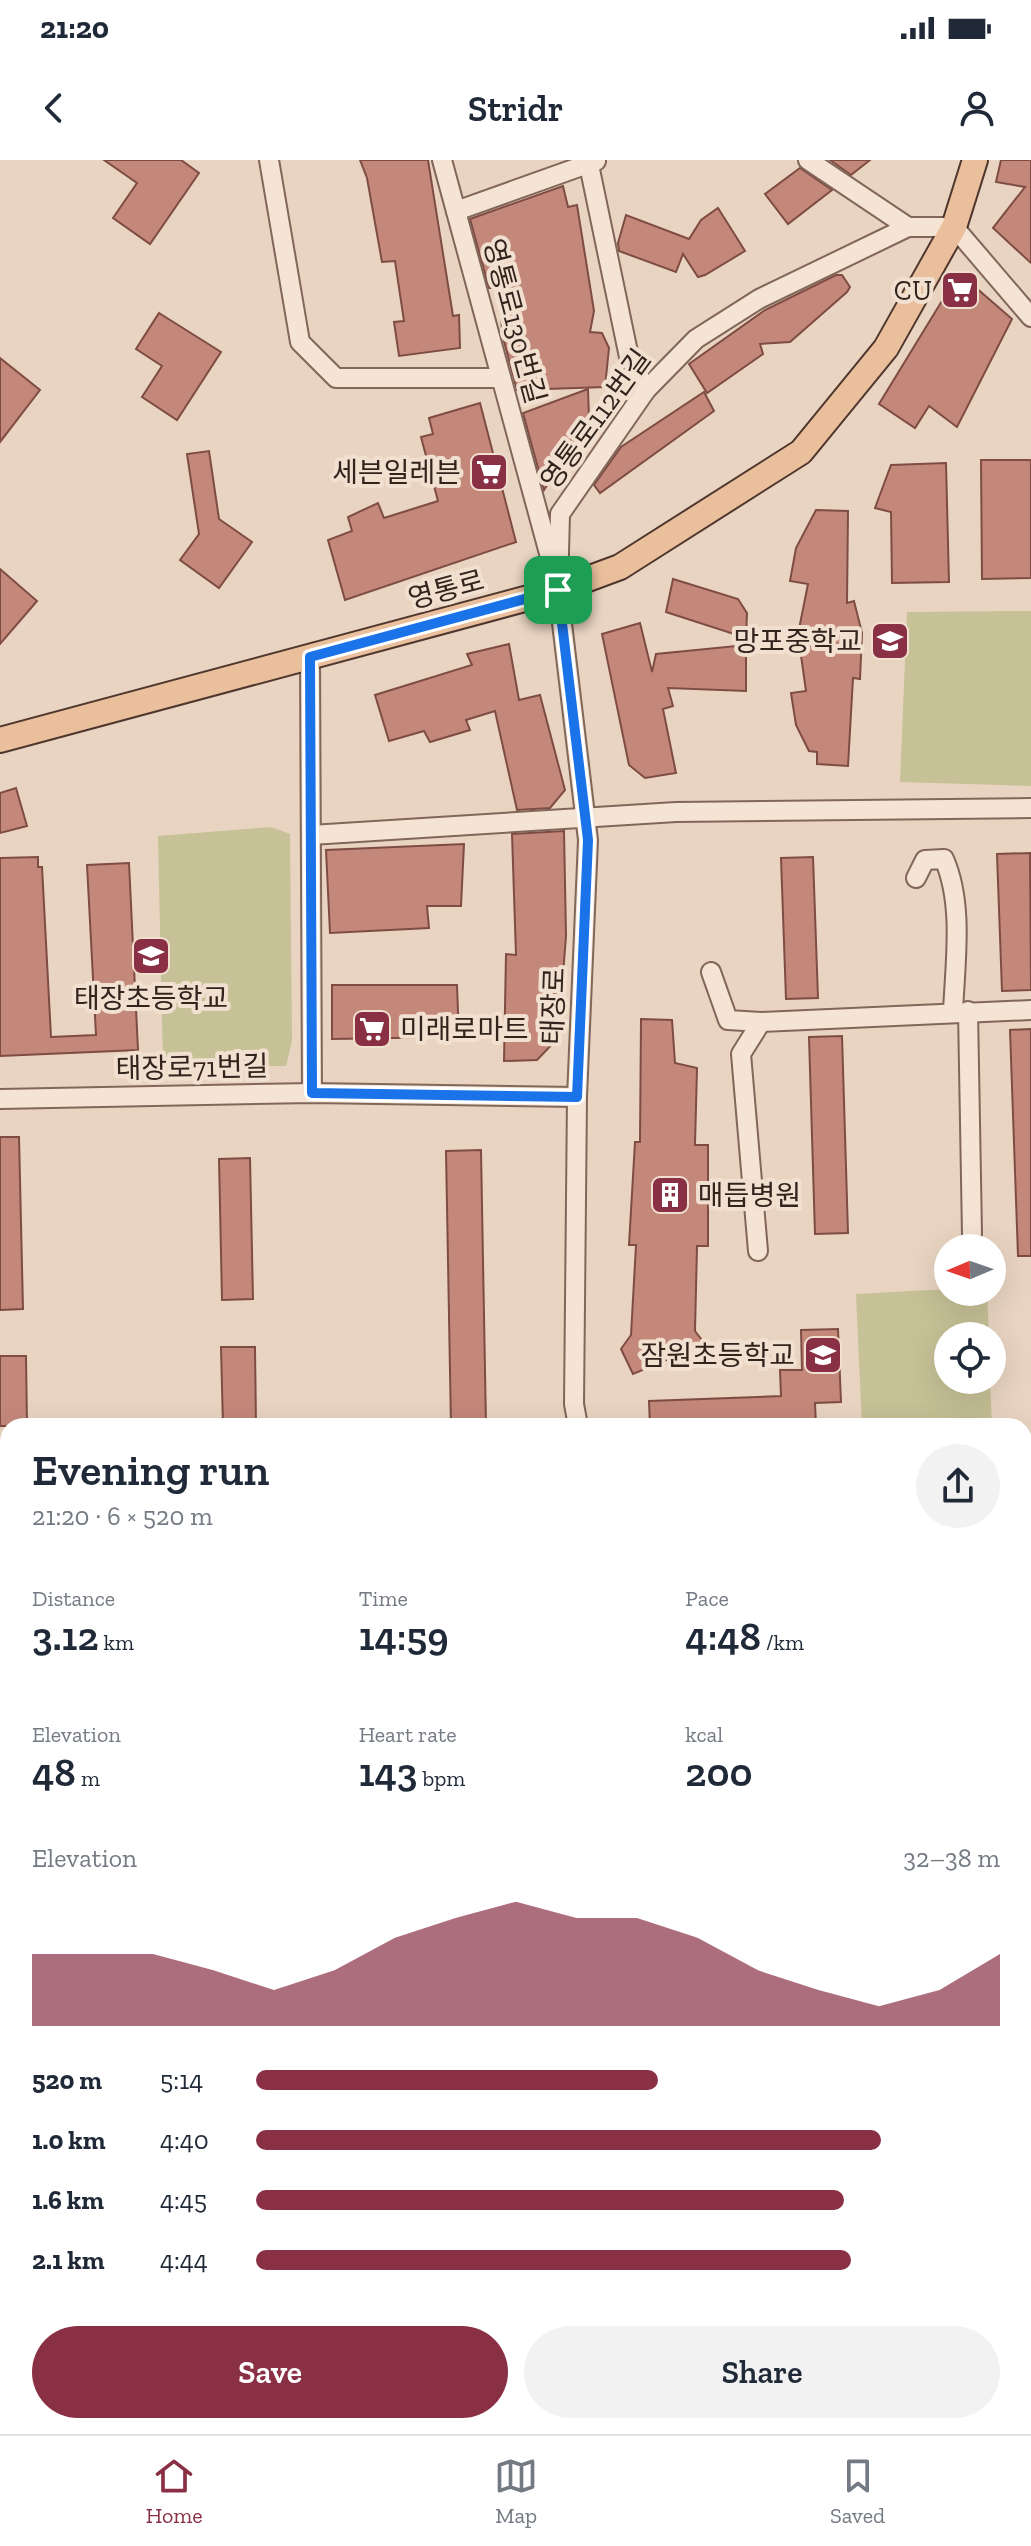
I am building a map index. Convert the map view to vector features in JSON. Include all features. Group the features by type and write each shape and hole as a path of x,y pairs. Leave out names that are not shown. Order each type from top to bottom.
{"main road":[{"name":"영통로","path":"0,740 558,590 620,567 801,452 886,348 954,227 975,160"}],"street":[{"path":"269,160 300,342 336,378 501,378"},
{"name":"영통로130번길","path":"442,160 558,590"},
{"path":"808,160 908,227 954,227 1031,317"},
{"path":"456,211 592,161 629,357 646,390"},
{"name":"영통로112번길","path":"558,590 560,514 646,390 687,347 727,318 908,227"},
{"name":"태장로","path":"558,590 588,840 577,1097 574,1404 577,1418"},
{"path":"310,657 312,1093"},
{"path":"311,835 676,812 1031,808"},
{"path":"916,878 925,860 944,859 952,877 972,1234"},
{"path":"711,972 728,1020 761,1022 1031,1010"},
{"path":"758,1251 741,1054 761,1022"},
{"name":"태장로71번길","path":"0,1099 312,1093 577,1097"}],"shaded area":[{"path":"1031,611 1031,786 900,782 907,612"},
{"path":"271,827 290,834 292,1041 286,1066 163,1066 158,836"},
{"path":"934,1290 934,1306 988,1306 988,1322 934,1322 934,1394 991,1394 992,1418 862,1418 856,1294"}],"building":[{"path":"104,160 181,160 199,173 150,244 113,218 137,183"},
{"path":"360,160 428,160 453,316 459,315 460,348 399,356 394,322 404,321 395,261 382,262 367,178"},
{"path":"830,160 870,160 851,175"},
{"path":"1001,160 1031,160 1031,263 993,228 1025,187 996,182"},
{"path":"800,168 832,190 788,224 765,194"},
{"path":"563,186 568,207 577,205 594,311 590,332 602,333 609,348 605,387 517,390 502,334 500,288 489,288 470,219"},
{"path":"718,208 745,251 705,275 698,277 683,254 676,272 619,251 618,243 626,215 689,239 701,220"},
{"path":"959,273 1012,319 957,427 929,406 915,428 879,404"},
{"path":"836,275 842,275 850,287 847,292 790,342 760,344 763,354 707,393 689,364 765,310"},
{"path":"159,313 221,352 177,420 142,397 162,366 136,349"},
{"path":"0,358 40,390 0,442"},
{"path":"588,389 589,419 544,490 523,413"},
{"path":"704,392 714,411 600,493 594,485 621,447"},
{"path":"480,403 516,542 345,600 328,540 352,531 348,517 378,503 384,518 438,501 421,437 433,434 429,418"},
{"path":"209,451 219,519 252,542 219,588 180,560 199,534 187,454"},
{"path":"981,460 1031,460 1031,578 982,579"},
{"path":"946,463 949,582 892,583 891,512 875,508 891,465"},
{"path":"816,510 848,511 847,603 854,601 862,633 860,679 853,678 848,766 817,764 817,752 809,751 796,725 791,693 806,691 798,634 808,584 790,581 796,548"},
{"path":"0,569 37,601 0,644"},
{"path":"673,579 738,599 747,613 746,638 666,612"},
{"path":"640,623 652,672 656,654 746,645 746,691 668,688 673,706 663,709 676,773 645,778 629,765 602,634"},
{"path":"509,644 519,700 540,695 565,790 550,808 517,810 495,711 466,720 470,730 430,742 424,731 389,741 375,695 472,665 467,654"},
{"path":"16,788 27,826 0,833 0,793"},
{"path":"564,831 566,936 558,1038 537,1060 504,1061 506,954 516,955 512,834"},
{"path":"464,844 461,906 427,906 429,928 330,933 326,850"},
{"path":"1030,853 1031,990 1002,991 997,854"},
{"path":"38,857 38,867 42,867 51,1037 96,1035 87,865 129,863 138,1050 0,1056 0,858"},
{"path":"813,857 818,998 786,999 781,858"},
{"path":"332,985 457,985 459,1037 332,1039"},
{"path":"641,1019 672,1020 675,1063 697,1068 695,1145 708,1145 708,1246 697,1246 695,1331 705,1344 633,1374 621,1349 631,1335 636,1245 629,1245 635,1142 640,1142"},
{"path":"1031,1029 1031,1256 1018,1256 1010,1030"},
{"path":"842,1036 848,1233 815,1234 809,1037"},
{"path":"0,1137 19,1137 23,1309 0,1310"},
{"path":"481,1150 486,1418 451,1418 446,1151"},
{"path":"250,1158 253,1299 222,1300 219,1159"},
{"path":"838,1329 841,1402 815,1403 816,1418 650,1418 649,1401 781,1396 780,1370 802,1370 801,1330"},
{"path":"221,1347 255,1347 256,1418 223,1418"},
{"path":"0,1356 26,1356 27,1418 0,1418"}],"place":[{"name":"CU","path":"960,290"},
{"name":"세븐일레븐","path":"489,472"},
{"name":"망포중학교","path":"890,641"},
{"name":"태장초등학교","path":"151,956"},
{"name":"미래로마트","path":"372,1029"},
{"name":"매듭병원","path":"670,1195"},
{"name":"잠원초등학교","path":"823,1355"}],"route":[{"path":"558,590 588,840 577,1097 312,1093 310,657 558,590"}]}
